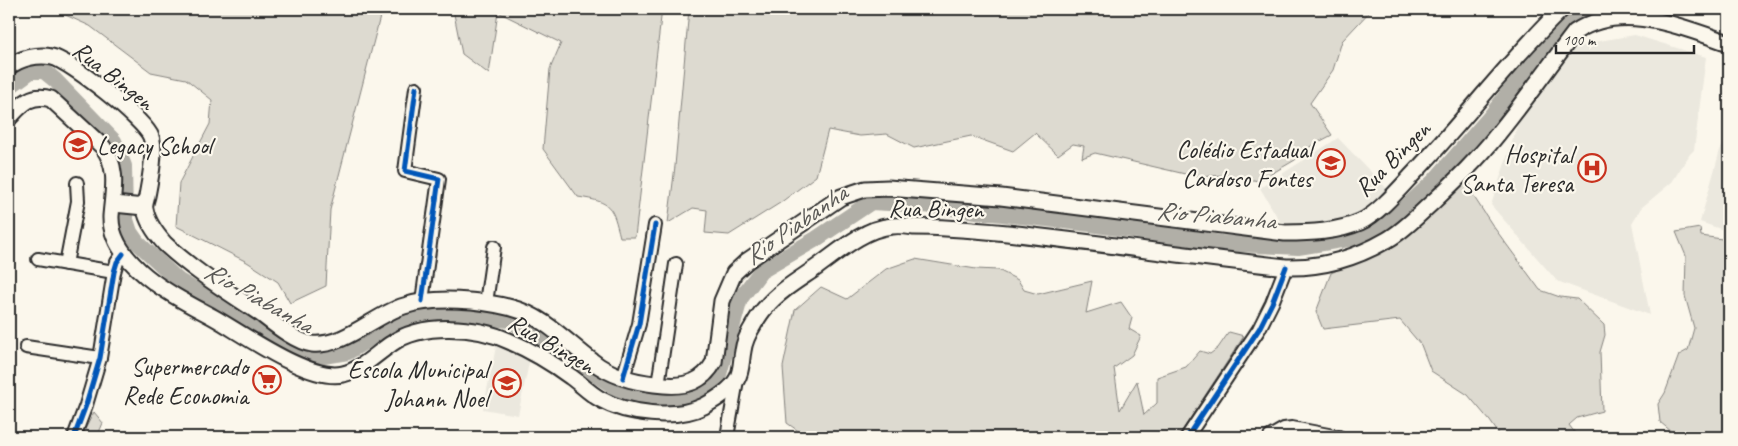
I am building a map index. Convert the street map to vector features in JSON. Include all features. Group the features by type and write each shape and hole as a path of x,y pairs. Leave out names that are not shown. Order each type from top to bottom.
{"main road":[{"name":"Rua Bingen","path":"9,67 25,58 38,56 52,57 92,82 133,115 150,135 152,144 151,170 144,207 154,230 164,243 204,275 276,326 300,340 312,344 344,338 385,314 403,306 422,302 486,303 502,305 527,313 600,366 623,378 658,385 679,386 698,380 709,371 714,362 722,301 734,273 747,261 841,197 865,189 888,188 1002,197 1285,233 1342,228 1362,221 1392,197 1531,41 1562,9"},
{"name":"Rua Bingen","path":"9,118 34,97 42,96 51,99 103,147 109,155 115,178 114,204 111,219 122,254 147,277 176,298 295,364 322,373 345,374 359,368 394,342 410,334 432,330 486,332 506,339 564,371 598,398 620,407 661,414 682,413 696,409 721,395 737,380 741,368 743,348 753,325 767,305 793,284 859,238 874,231 892,226 942,227 1067,240 1286,267 1303,268 1324,264 1355,256 1388,239 1406,226 1476,159 1497,136 1575,32 1584,27 1600,21 1644,14 1729,42"},
{"path":"114,204 144,207"},
{"path":"716,347 743,348"}],"street":[{"path":"416,88 405,172 439,179 422,302"},
{"path":"66,264 78,201 77,183"},
{"path":"623,378 639,324 655,225"},
{"path":"486,303 494,246"},
{"path":"74,437 100,358 114,272 122,254"},
{"path":"38,259 114,272"},
{"path":"658,385 676,264"},
{"path":"1187,437 1259,329 1272,303 1286,267"},
{"path":"26,346 100,358"},
{"path":"727,437 737,380"},
{"path":"1270,437 1284,429 1292,428 1339,437"}],"shaded area":[{"path":"52,9 382,9 330,210 326,286 290,303 278,282 247,262 176,226 179,183 210,124 212,100 186,79 151,72 90,26"},
{"path":"453,9 662,9 635,237 620,237 615,218 609,207 598,201 578,197 543,149 550,69 561,43 498,12 489,74 462,54"},
{"path":"689,9 1372,9 1342,41 1333,70 1310,103 1332,135 1311,146 1295,160 1259,181 1225,175 1198,177 1095,153 1082,158 1084,146 1073,144 1058,155 1035,133 1013,151 971,136 914,148 887,134 860,136 828,130 816,176 780,203 729,235 705,233 707,210 693,208 668,223"},
{"name":"Hospital Santa Teresa","path":"1635,35 1706,57 1694,150 1672,182 1641,208 1632,223 1650,315 1557,281 1491,205 1522,112 1563,54 1593,42"},
{"path":"1729,136 1729,232 1700,222 1720,150"},
{"name":"Colédio Estadual Cardoso Fontes","path":"1338,138 1390,192 1360,216 1284,228 1260,188"},
{"path":"1468,177 1474,197 1540,290 1560,297 1577,299 1604,325 1605,335 1600,352 1602,411 1577,418 1569,425 1578,437 1501,437 1468,395 1431,371 1421,345 1400,320 1323,329 1316,312 1331,273 1396,243"},
{"path":"1700,228 1701,236 1729,240 1729,425 1726,436 1678,437 1660,422 1658,404 1665,393 1679,355 1688,350 1694,328 1685,296 1686,256 1676,232"},
{"path":"915,259 976,269 998,270 1018,280 1024,290 1038,294 1092,281 1086,313 1121,302 1132,318 1129,329 1141,336 1132,355 1114,368 1120,410 1137,381 1144,415 1157,403 1157,377 1186,367 1200,351 1210,354 1218,348 1229,332 1244,336 1178,437 807,437 787,423 783,367 795,310 821,287 847,299 886,269"},
{"name":"Escola Municipal Johann Noel","path":"497,342 530,358 518,415 483,409"},
{"path":"94,412 103,423 97,437 81,437"}],"waterway":[{"name":"Rio Piabanha","path":"9,87 31,71 44,71 55,80 114,141 124,166 125,217 130,232 137,242 179,281 299,352 323,356 348,352 401,319 449,313 510,320 626,394 662,399 699,394 719,374 740,299 761,271 816,239 871,202 924,205 1091,224 1221,243 1298,247 1360,237 1392,220 1435,180 1490,117 1531,63 1584,9"}],"cycle path":[{"path":"416,88 405,171 439,179 422,301"},
{"path":"623,378 639,324 655,225"},
{"path":"74,437 100,358 114,272 117,262 123,254"},
{"path":"1187,437 1259,329 1272,303 1286,267"}],"place":[{"name":"Legacy School","path":"78,145"},
{"name":"Colédio Estadual Cardoso Fontes","path":"1331,163"},
{"name":"Hospital Santa Teresa","path":"1592,168"},
{"name":"Supermercado Rede Economia","path":"267,380"},
{"name":"Escola Municipal Johann Noel","path":"507,383"}]}
